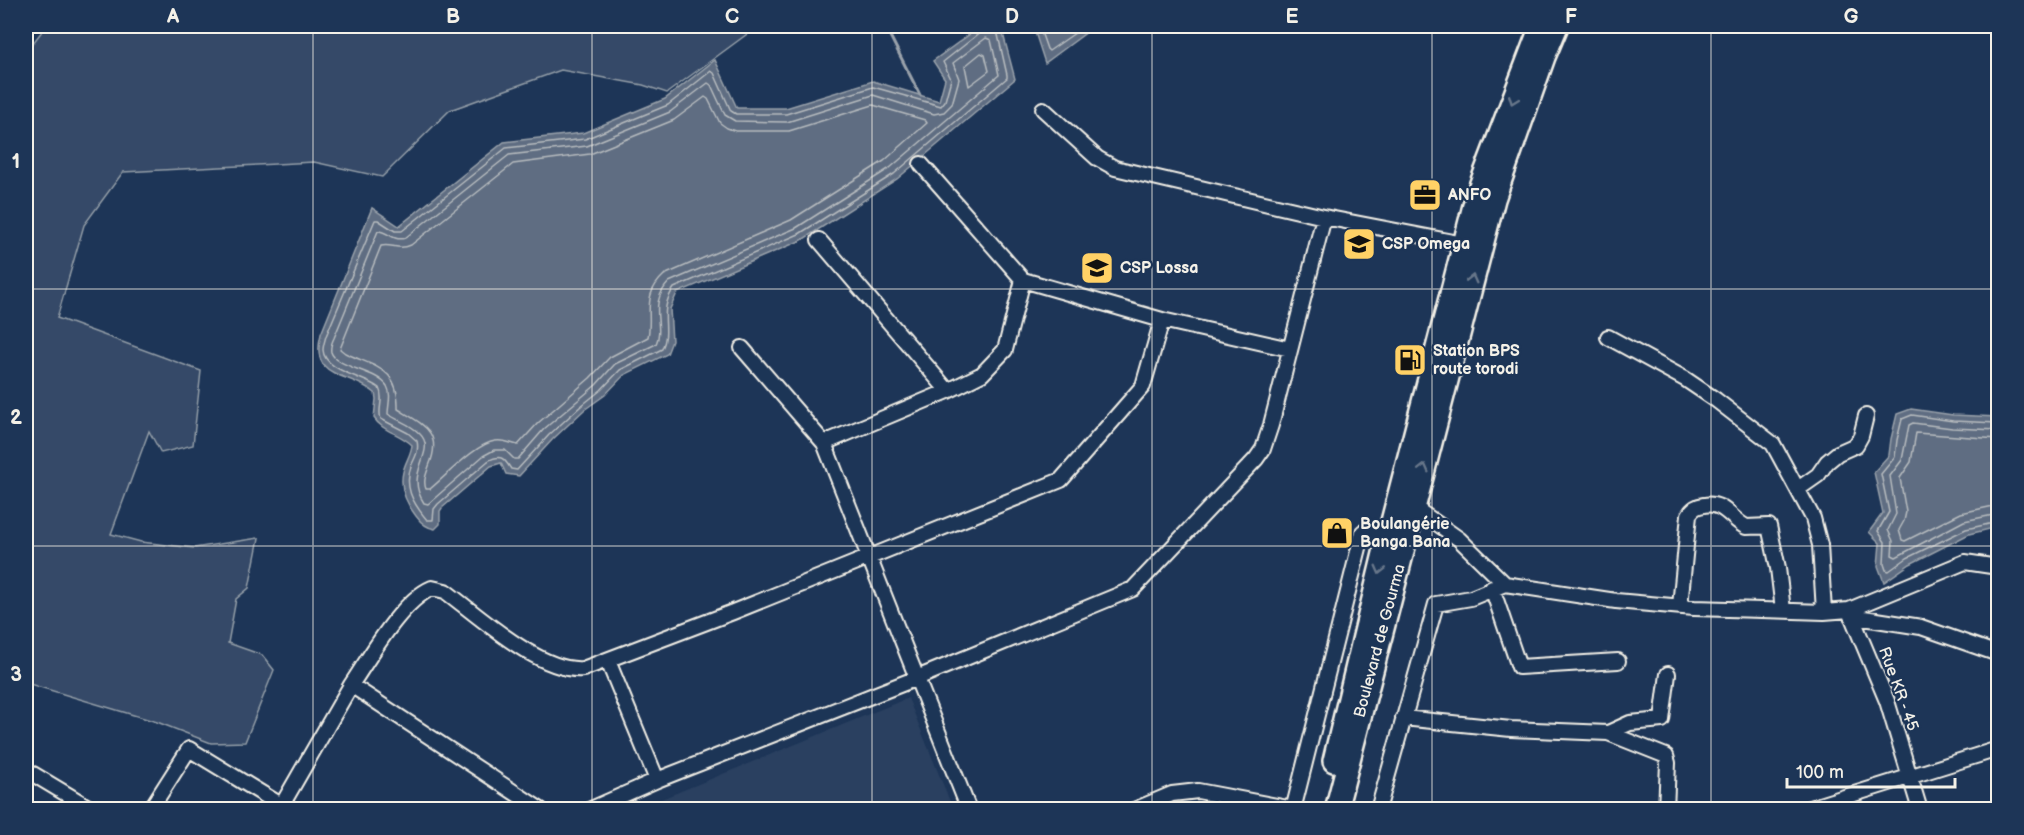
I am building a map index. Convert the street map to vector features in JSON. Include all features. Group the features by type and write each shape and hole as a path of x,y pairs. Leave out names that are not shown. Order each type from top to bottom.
{"highway":[{"name":"Boulevard de Gourma","path":"1323,810 1388,537 1406,505 1486,197 1541,26"},
{"name":"Boulevard de Gourma","path":"1336,810 1464,244 1557,26"}],"street":[{"path":"1043,109 1097,158 1115,168 1324,217 1464,244"},
{"path":"921,164 1023,280 1162,320 1290,349"},
{"path":"590,810 657,780 917,678 1121,594 1138,584 1263,449 1324,217"},
{"path":"819,240 948,391"},
{"path":"824,443 948,391 982,374 1005,350 1023,280"},
{"path":"150,810 189,749 286,808 351,685 392,625 415,601 432,588 445,591 520,646 557,666 583,669 869,558 1061,480 1143,386 1162,320"},
{"path":"1608,337 1685,380 1750,424 1773,444 1813,518 1820,545 1824,612"},
{"path":"742,348 824,443 969,810"},
{"path":"1798,489 1818,475 1827,462 1838,453 1859,442 1866,416"},
{"path":"1680,606 1689,515 1696,507 1709,504 1723,508 1746,527 1769,526 1778,568 1783,610"},
{"path":"1406,505 1459,539 1499,586 1519,667 1618,661"},
{"path":"1134,810 1172,794 1198,791 1293,809 1363,532 1388,537"},
{"path":"1850,613 1965,562 1998,567"},
{"path":"1378,810 1436,604 1472,598 1499,586 1616,601 1680,606 1850,613 1921,627 1998,654"},
{"name":"Rue KR - 45","path":"1850,613 1878,676 1920,810"},
{"path":"608,661 657,780"},
{"path":"1608,733 1630,723 1661,721 1668,674"},
{"path":"351,685 541,810"},
{"path":"1403,718 1521,730 1608,733 1666,756 1668,763 1666,810"},
{"path":"1803,810 1998,749"},
{"path":"33,774 93,810"}],"shaded area":[{"path":"46,26 758,26 667,93 643,85 561,70 450,110 382,177 314,162 123,172 84,225 57,318 201,371 193,445 161,453 149,431 111,534 141,542 194,548 259,538 249,588 236,599 228,643 262,655 274,670 245,742 211,743 157,722 26,683 26,52"},
{"path":"908,698 953,809 637,809 767,756"}],"water":[{"path":"981,26 1001,26 1015,79 897,179 802,240 677,293 670,309 672,341 667,354 624,375 605,395 584,410 553,439 519,476 506,474 501,463 491,466 442,508 440,524 435,529 420,521 406,501 402,484 404,468 412,445 382,426 374,418 375,393 326,368 321,360 319,349 321,334 372,208 399,226 504,142 583,133 665,99 715,60 737,108 786,108 873,81 939,101 945,79 933,61"},
{"path":"1033,26 1095,26 1045,63"},
{"path":"1911,409 1953,415 1998,417 1998,527 1969,534 1910,564 1884,582 1878,566 1880,543 1869,532 1883,513 1874,472 1889,455 1897,414"}],"waterway":[{"path":"885,26 920,95"}],"place":[{"name":"ANFO","path":"1425,195"},
{"name":"CSP Omega","path":"1359,244"},
{"name":"CSP Lossa","path":"1097,268"},
{"name":"Station BPS route torodi","path":"1410,360"},
{"name":"Boulangérie Banga Bana","path":"1337,533"}]}
